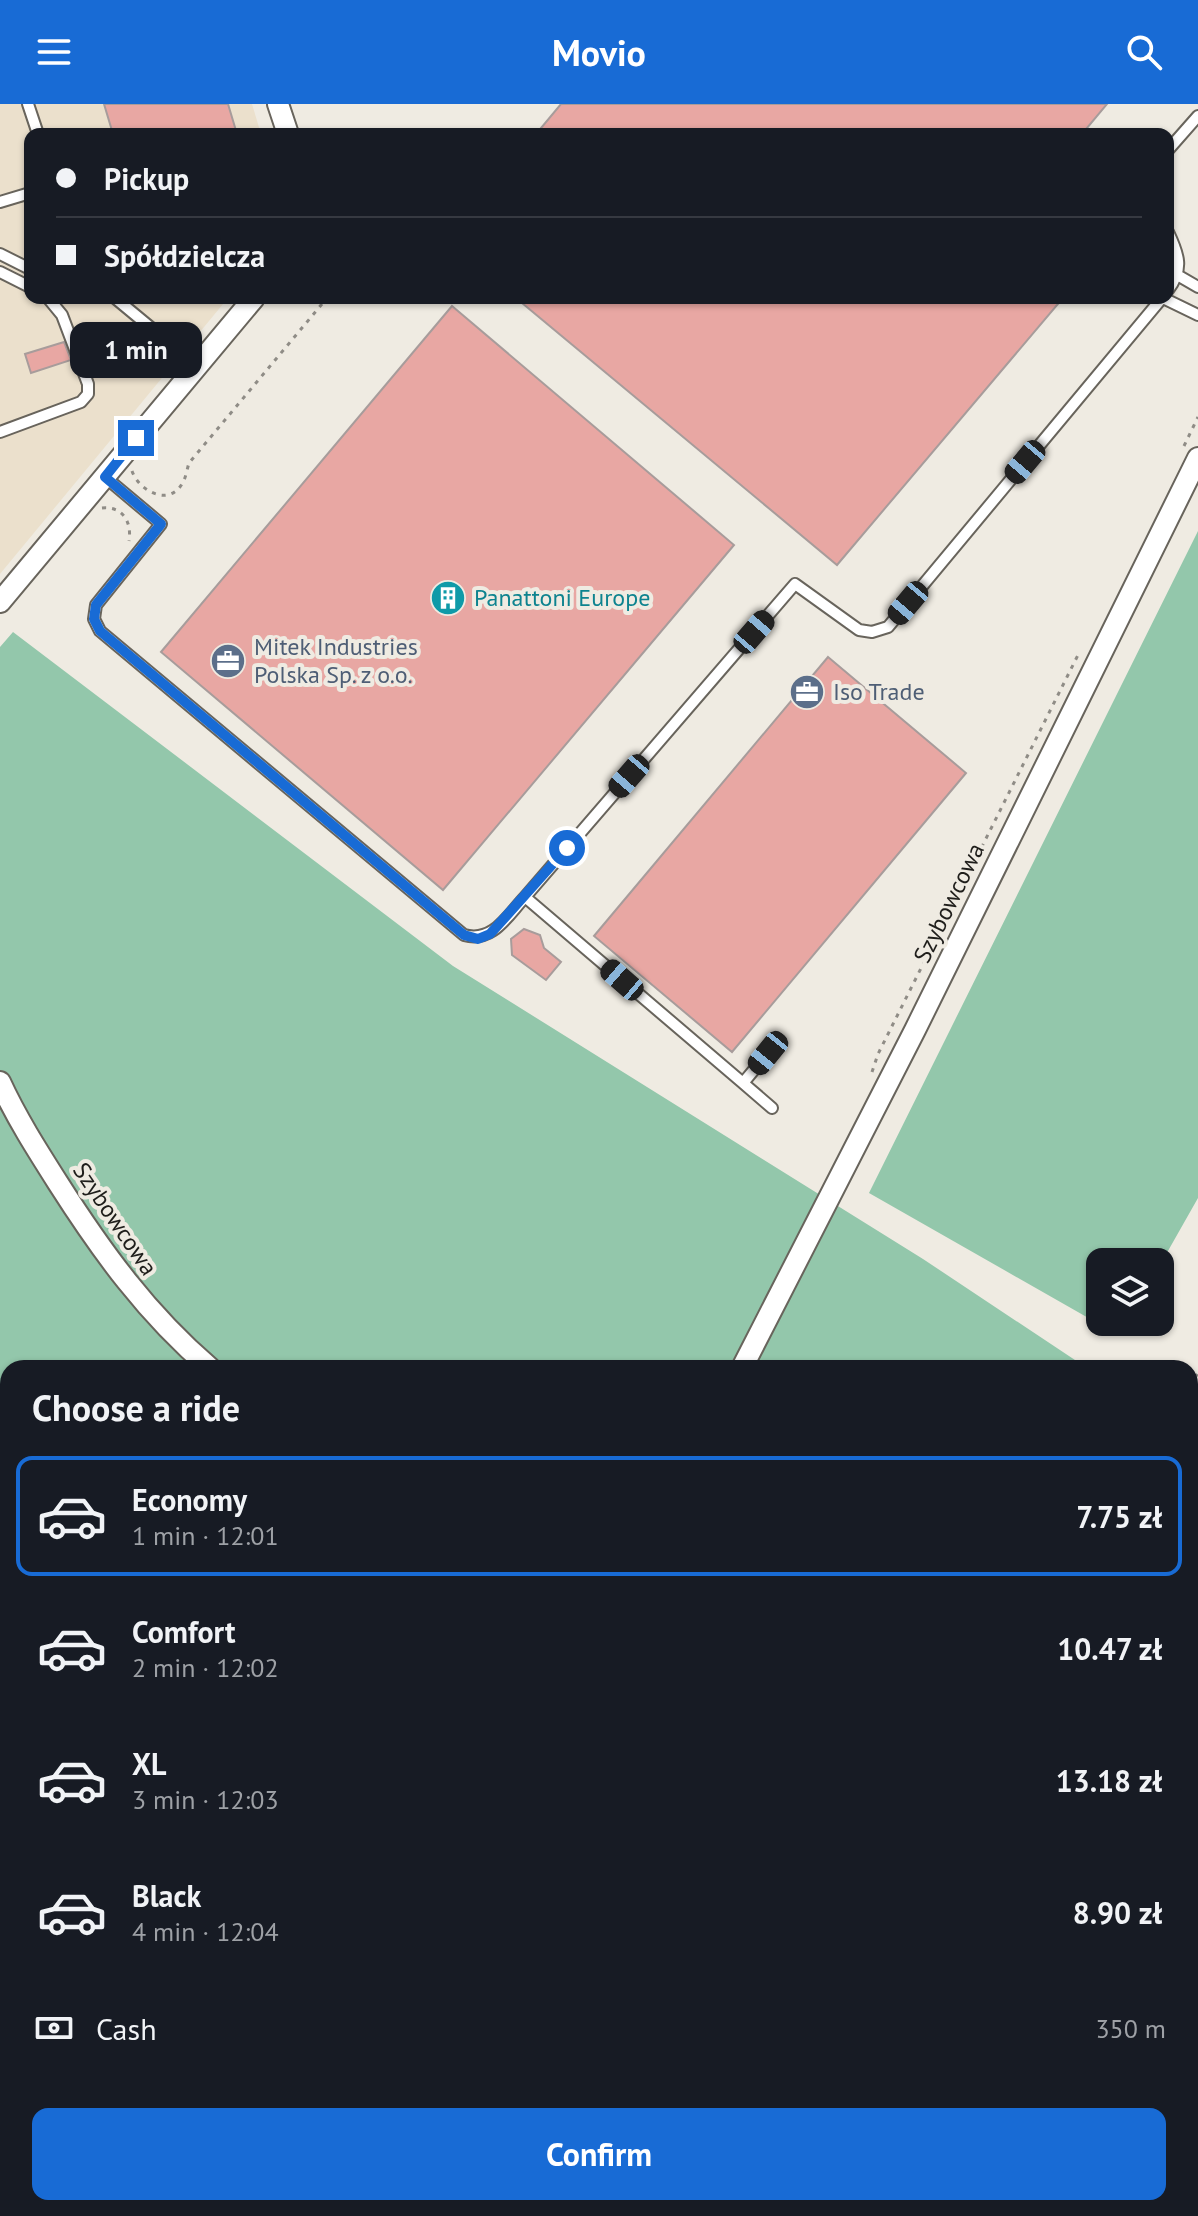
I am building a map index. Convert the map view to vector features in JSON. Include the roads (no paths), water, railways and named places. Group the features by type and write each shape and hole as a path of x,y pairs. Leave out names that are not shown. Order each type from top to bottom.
{"street":[{"path":"278,104 286,128"},
{"path":"4,589 105,477 249,304"},
{"name":"Szybowcowa","path":"746,1360 915,1030 1198,458"},
{"name":"Szybowcowa","path":"0,1082 30,1137 111,1263 158,1321 201,1360"}],"lane":[{"path":"28,104 36,128"},
{"path":"1174,143 1198,116"},
{"path":"0,202 24,195"},
{"path":"1174,245 1179,255 1179,276 1174,282"},
{"path":"0,254 24,266"},
{"path":"0,272 24,284"},
{"path":"1179,276 1198,287"},
{"path":"1174,303 1198,315"},
{"path":"53,304 62,315"},
{"path":"0,432 81,402 88,394 88,384 59,304"},
{"path":"122,304 197,366"},
{"path":"105,477 161,524 96,605 94,619 100,631 464,935 478,939 490,934 525,897 795,584 859,630 872,632 888,627 1158,304"},
{"path":"525,897 772,1108"},
{"path":"743,1083 768,1053"}],"place":[{"name":"Panattoni Europe","path":"448,598"},
{"name":"Mitek Industries Polska Sp. z o.o.","path":"228,661"},
{"name":"Iso Trade","path":"807,692"}]}
